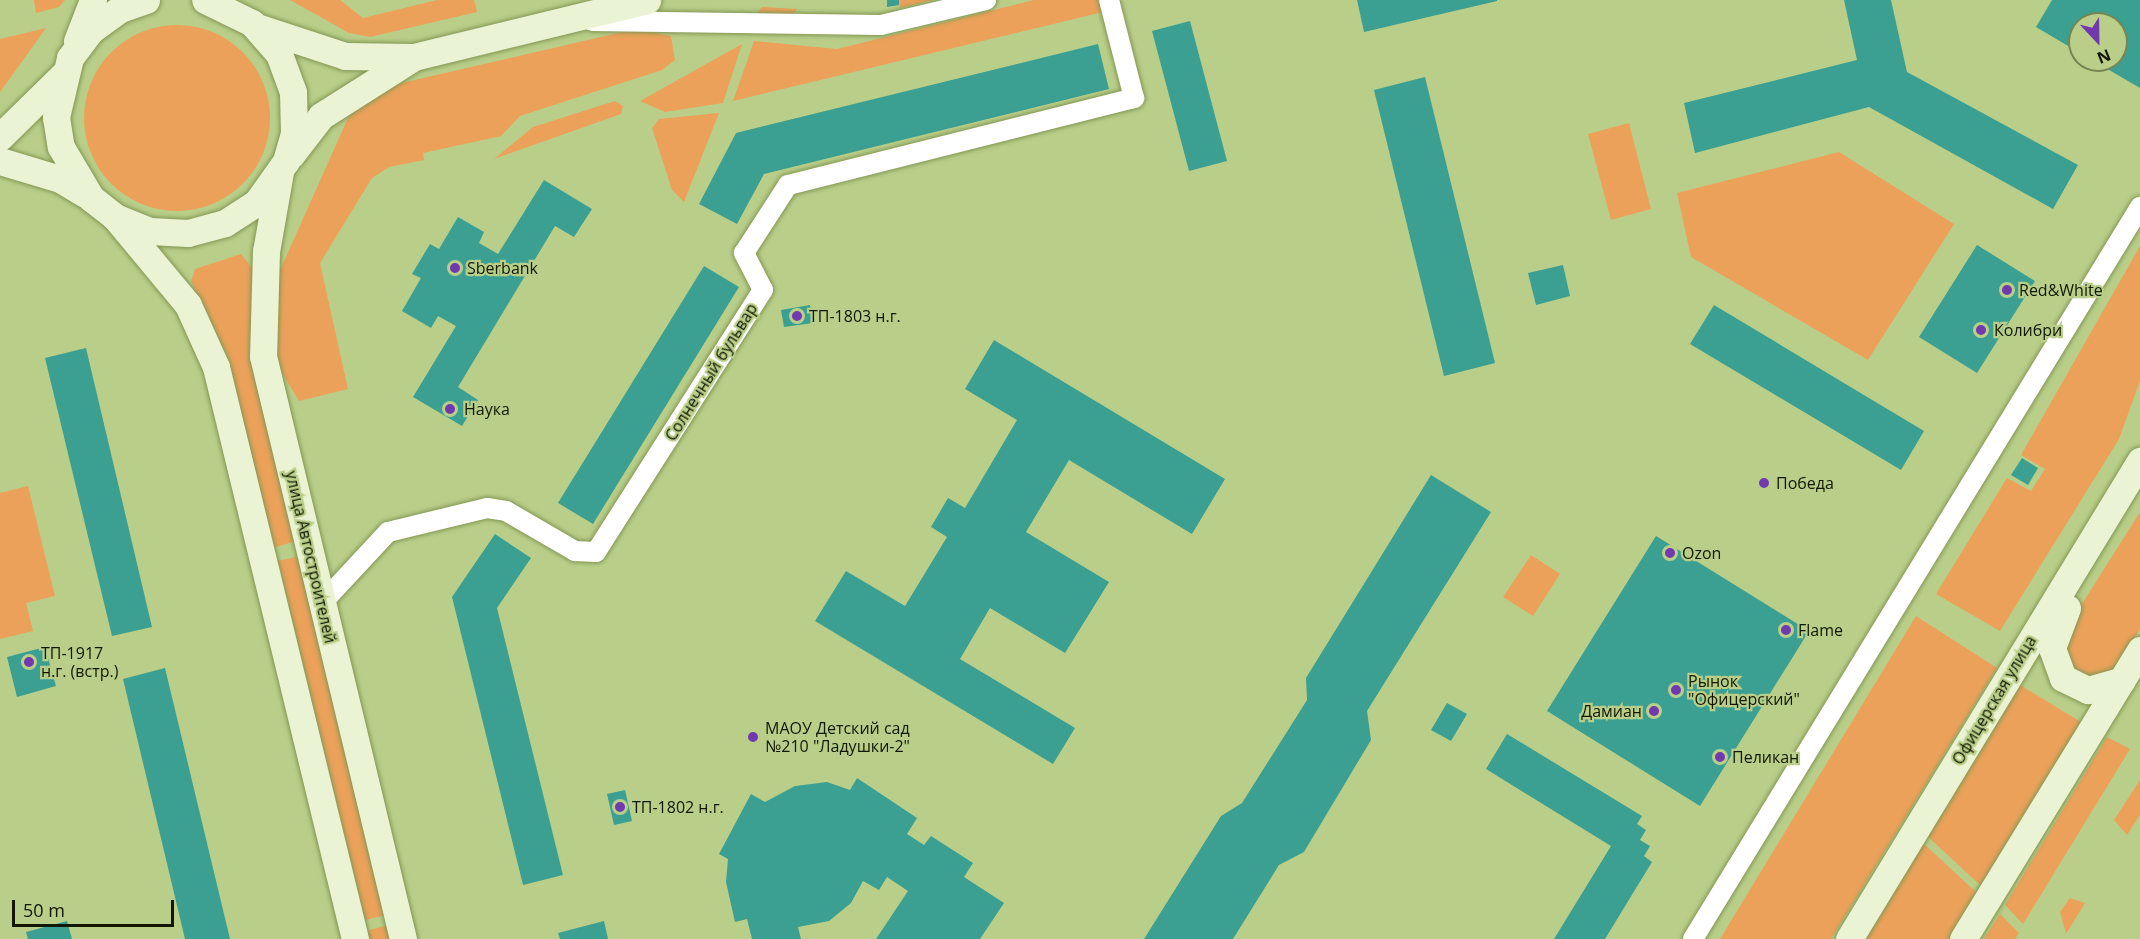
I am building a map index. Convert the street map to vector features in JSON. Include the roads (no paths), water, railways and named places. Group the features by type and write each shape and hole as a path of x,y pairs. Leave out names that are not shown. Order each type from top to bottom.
{"main road":[{"path":"91,198 61,147 56,117 68,66 93,0"},
{"path":"0,138 68,66 91,30 120,9 146,0"},
{"path":"206,0 256,26 345,56 414,57 647,0"},
{"path":"232,0 256,26"},
{"name":"улица Автостроителей","path":"256,26 279,54 293,92 294,133 283,166 266,251 263,356 403,939"},
{"path":"115,217 150,231 197,230 225,223 257,202 321,116 414,57"},
{"path":"0,160 60,178 91,198 115,217 188,305 216,367 355,939"},
{"name":"Офицерская улица","path":"1849,939 2140,461"},
{"name":"Офицерская улица","path":"2122,680 2088,690 2073,684 2055,665 2053,642 2059,622 2110,538 2140,470"},
{"path":"1963,939 2140,650"}],"street":[{"path":"562,21 592,0"},
{"path":"562,21 881,25 986,0"},
{"name":"Солнечный бульвар","path":"322,603 388,532 487,508 506,511 575,551 596,552 763,290 744,253 788,184 1134,98 1109,0"},
{"path":"1693,939 2140,207"}],"place":[{"name":"Sberbank","path":"455,268"},
{"name":"Red&White","path":"2007,290"},
{"name":"ТП-1803 н.г.","path":"797,316"},
{"name":"Колибри","path":"1981,330"},
{"name":"Наука","path":"450,409"},
{"name":"Победа","path":"1764,483"},
{"name":"Ozon","path":"1670,553"},
{"name":"Flame","path":"1786,630"},
{"name":"ТП-1917 н.г. (встр.)","path":"29,662"},
{"name":"Рынок \"Офицерский\"","path":"1676,690"},
{"name":"Дамиан","path":"1654,711"},
{"name":"МАОУ Детский сад №210 \"Ладушки-2\"","path":"753,737"},
{"name":"Пеликан","path":"1720,757"},
{"name":"ТП-1802 н.г.","path":"620,807"}]}
